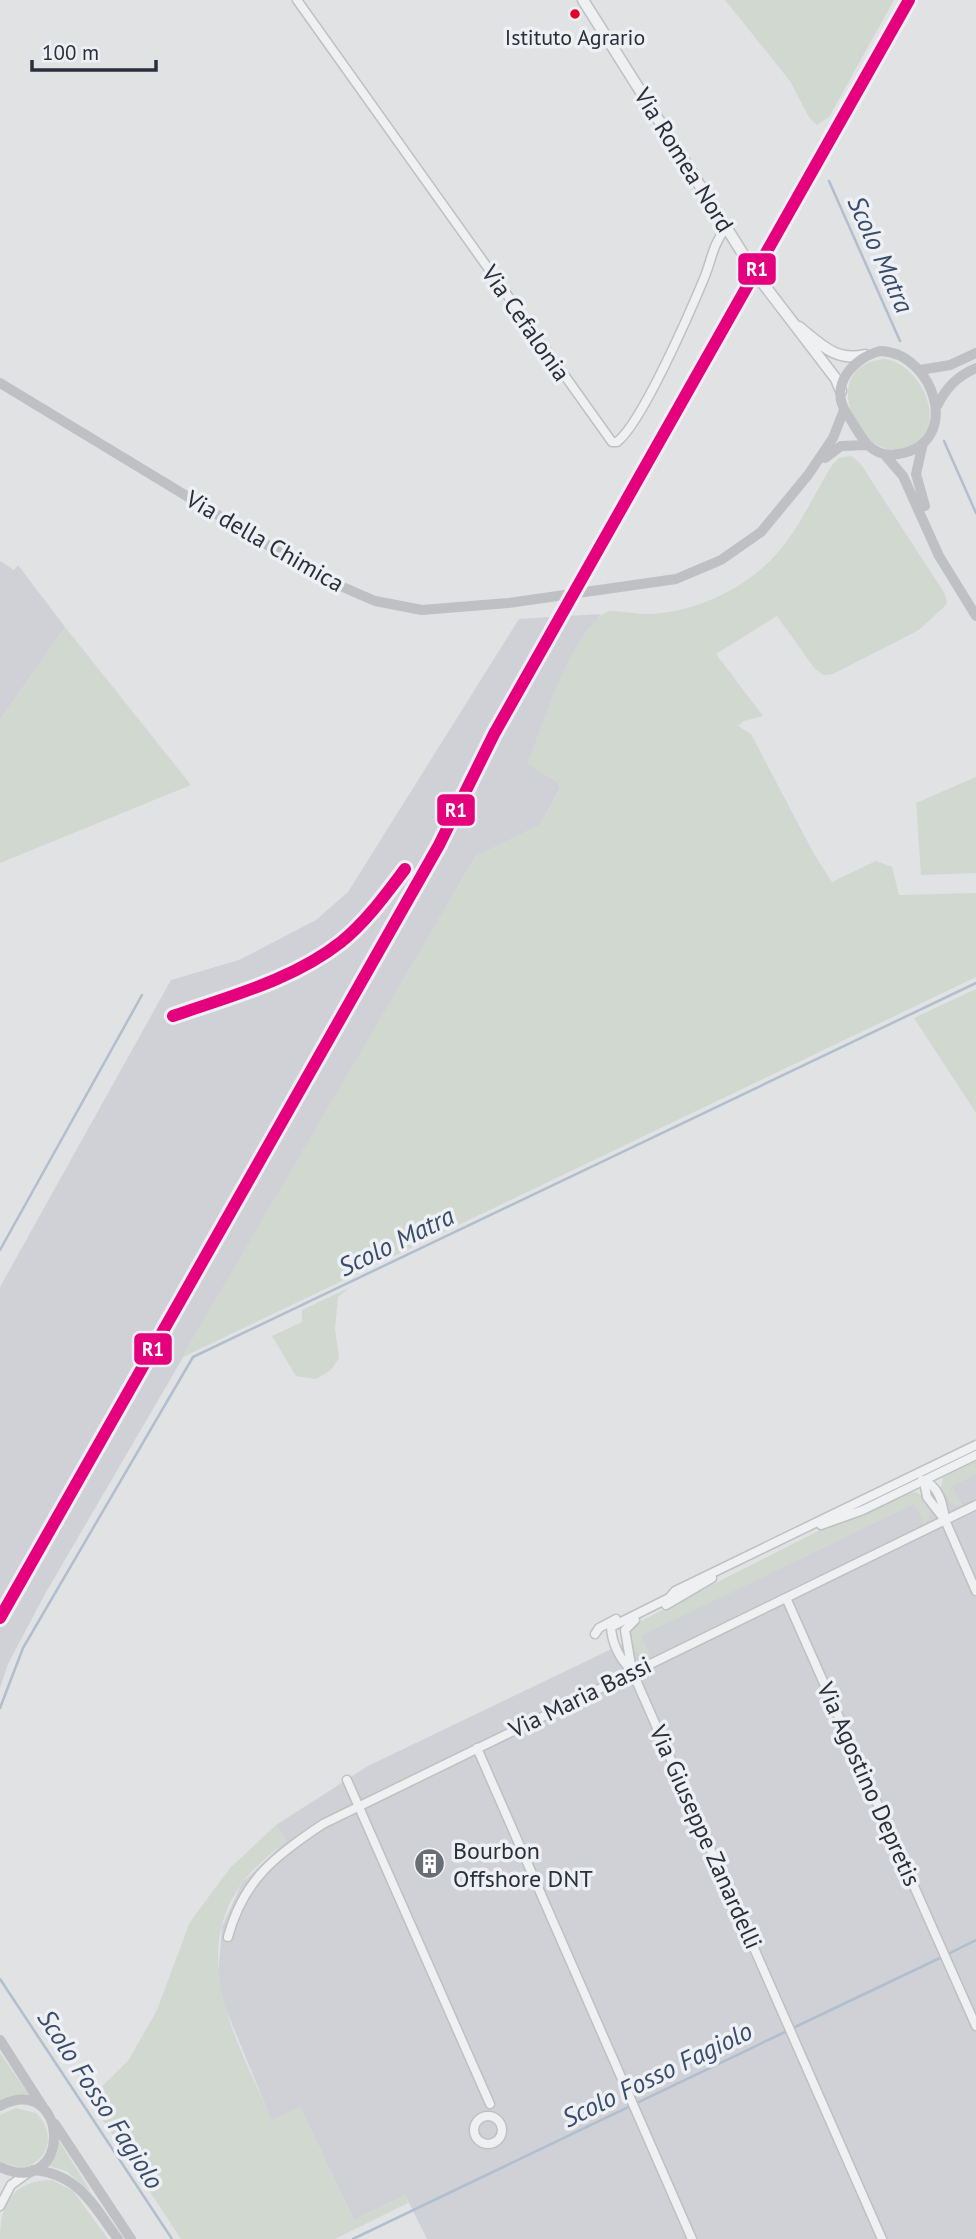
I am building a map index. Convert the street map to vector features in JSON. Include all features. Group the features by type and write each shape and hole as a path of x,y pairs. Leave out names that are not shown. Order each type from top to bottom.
{"main road":[{"path":"937,406 920,370 892,351 865,355 851,366 841,391 844,410 868,445 884,454 903,477 939,556 976,616"},
{"path":"920,370 950,365 976,354"},
{"path":"931,536 916,474 923,443 934,427 937,406 944,392 957,378 976,368"},
{"name":"Via della Chimica","path":"0,383 277,552 350,591 375,601 422,610 508,603 625,588 676,579 702,570 742,548 785,507 833,438 844,410"},
{"name":"Via della Chimica","path":"808,475 834,449 858,443 868,445"},
{"path":"884,454 909,452 923,443"},
{"path":"0,2040 131,2239"},
{"path":"0,2106 20,2100 30,2102 48,2114 54,2126 54,2147 50,2157 32,2170"},
{"path":"0,2167 20,2172 52,2172 75,2184 118,2239"}],"street":[{"name":"Via Cefalonia","path":"297,0 612,442 617,443 623,438 647,401 706,274 714,243 726,228"},
{"name":"Via Romea Nord","path":"583,0 726,228 788,318 831,373 841,391"},
{"path":"590,0 601,26"},
{"name":"Via Romea Nord","path":"788,318 835,355 855,358 865,355"},
{"path":"928,1497 923,1475 976,1447"},
{"path":"675,1591 669,1598 611,1627 611,1638 604,1634 595,1634 599,1628 675,1591 723,1570 856,1503 976,1447"},
{"path":"805,1530 863,1510 976,1455"},
{"path":"941,1472 938,1493 945,1520 976,1591"},
{"path":"856,1503 871,1500 916,1479 930,1483 938,1493"},
{"path":"909,1488 922,1490 945,1520"},
{"name":"Via Maria Bassi","path":"228,1937 236,1910 251,1883 271,1861 323,1824 632,1671 787,1600 976,1505"},
{"path":"632,1671 625,1639 627,1625 690,1593 723,1570"},
{"name":"Via Agostino Depretis","path":"787,1600 976,2026"},
{"name":"Via Giuseppe Zanardelli","path":"611,1638 623,1662 632,1671 882,2239"},
{"path":"477,1748 692,2239"},
{"path":"347,1780 500,2123 502,2132 498,2140 490,2145 481,2143 475,2137 474,2127 478,2119 487,2116 500,2123"},
{"path":"487,2116 490,2104"},
{"path":"0,2206 11,2185 32,2170"}],"shaded area":[{"path":"725,0 894,0 829,117 817,125 810,119 790,81"},
{"path":"884,359 899,364 912,374 922,387 928,402 930,417 926,431 916,442 899,449 883,448 869,439 850,410 848,393 852,377 864,365"},
{"path":"851,456 860,463 945,594 947,604 919,630 833,674 824,675 815,669 777,616 716,654 763,716 744,721 738,726 751,734 814,854 832,882 876,861 892,867 899,895 976,893 976,977 181,1358 475,857 540,825 560,790 558,782 527,764 550,703 582,637 595,621 609,611 641,614 683,609 704,603 743,583 776,555 789,538 833,464 839,458"},
{"path":"0,561 14,570 18,565 65,627 0,720"},
{"path":"601,614 570,658 528,764 558,782 560,789 540,825 475,857 45,1594 8,1664 0,1688 0,1287 171,980 239,960 316,920 348,892 519,619"},
{"path":"65,627 191,785 0,863 0,720"},
{"path":"976,777 976,873 921,875 916,803"},
{"path":"976,989 976,1113 914,1018"},
{"path":"349,1288 338,1297 335,1329 339,1358 331,1370 316,1379 296,1376 272,1336 302,1322 302,1310"},
{"path":"976,1460 976,1474 952,1486 963,1506 952,1505 941,1488 943,1477"},
{"path":"976,1474 976,2239 427,2239 405,2195 354,2220 300,2107 272,2121 220,1995 218,1976 222,1927 242,1883 286,1841 276,1825 368,1766"},
{"path":"916,1492 925,1498 930,1506 929,1519 925,1524 914,1504 641,1636 651,1656 638,1653 633,1647 629,1634 637,1623 824,1528 904,1494"},
{"path":"276,1825 286,1841 243,1882 227,1911 219,1941 219,1971 224,2002 234,2032 272,2120 300,2107 354,2220 405,2195 408,2203 335,2239 181,2239 89,2099 128,2061 157,2010 190,1922 230,1868"},
{"path":"0,2053 32,2099 0,2103"},
{"path":"16,2108 36,2113 48,2137 47,2145 39,2159 23,2168 0,2162 0,2115"},
{"path":"59,2141 91,2192 66,2171 49,2166"},
{"path":"52,2180 73,2191 108,2239 0,2239 3,2215 12,2196 28,2184"}],"waterway":[{"name":"Scolo Matra","path":"829,181 900,341"},
{"name":"Scolo Matra","path":"944,441 976,513"},
{"name":"Scolo Matra","path":"0,1708 23,1648 193,1357 976,983"},
{"path":"0,1250 142,995"},
{"name":"Scolo Fosso Fagiolo","path":"948,1954 976,1940"},
{"name":"Scolo Fosso Fagiolo","path":"793,2028 942,1957"},
{"name":"Scolo Fosso Fagiolo","path":"0,1979 172,2239"},
{"name":"Scolo Fosso Fagiolo","path":"353,2239 787,2031"}],"transit line":[{"name":"R1","path":"0,1618 439,845 494,734 909,0"},
{"name":"R1","path":"173,1016 282,977 322,955 359,926 405,869"}],"place":[{"name":"Istituto Agrario","path":"575,14"},
{"name":"Bourbon Offshore DNT","path":"430,1864"}]}
